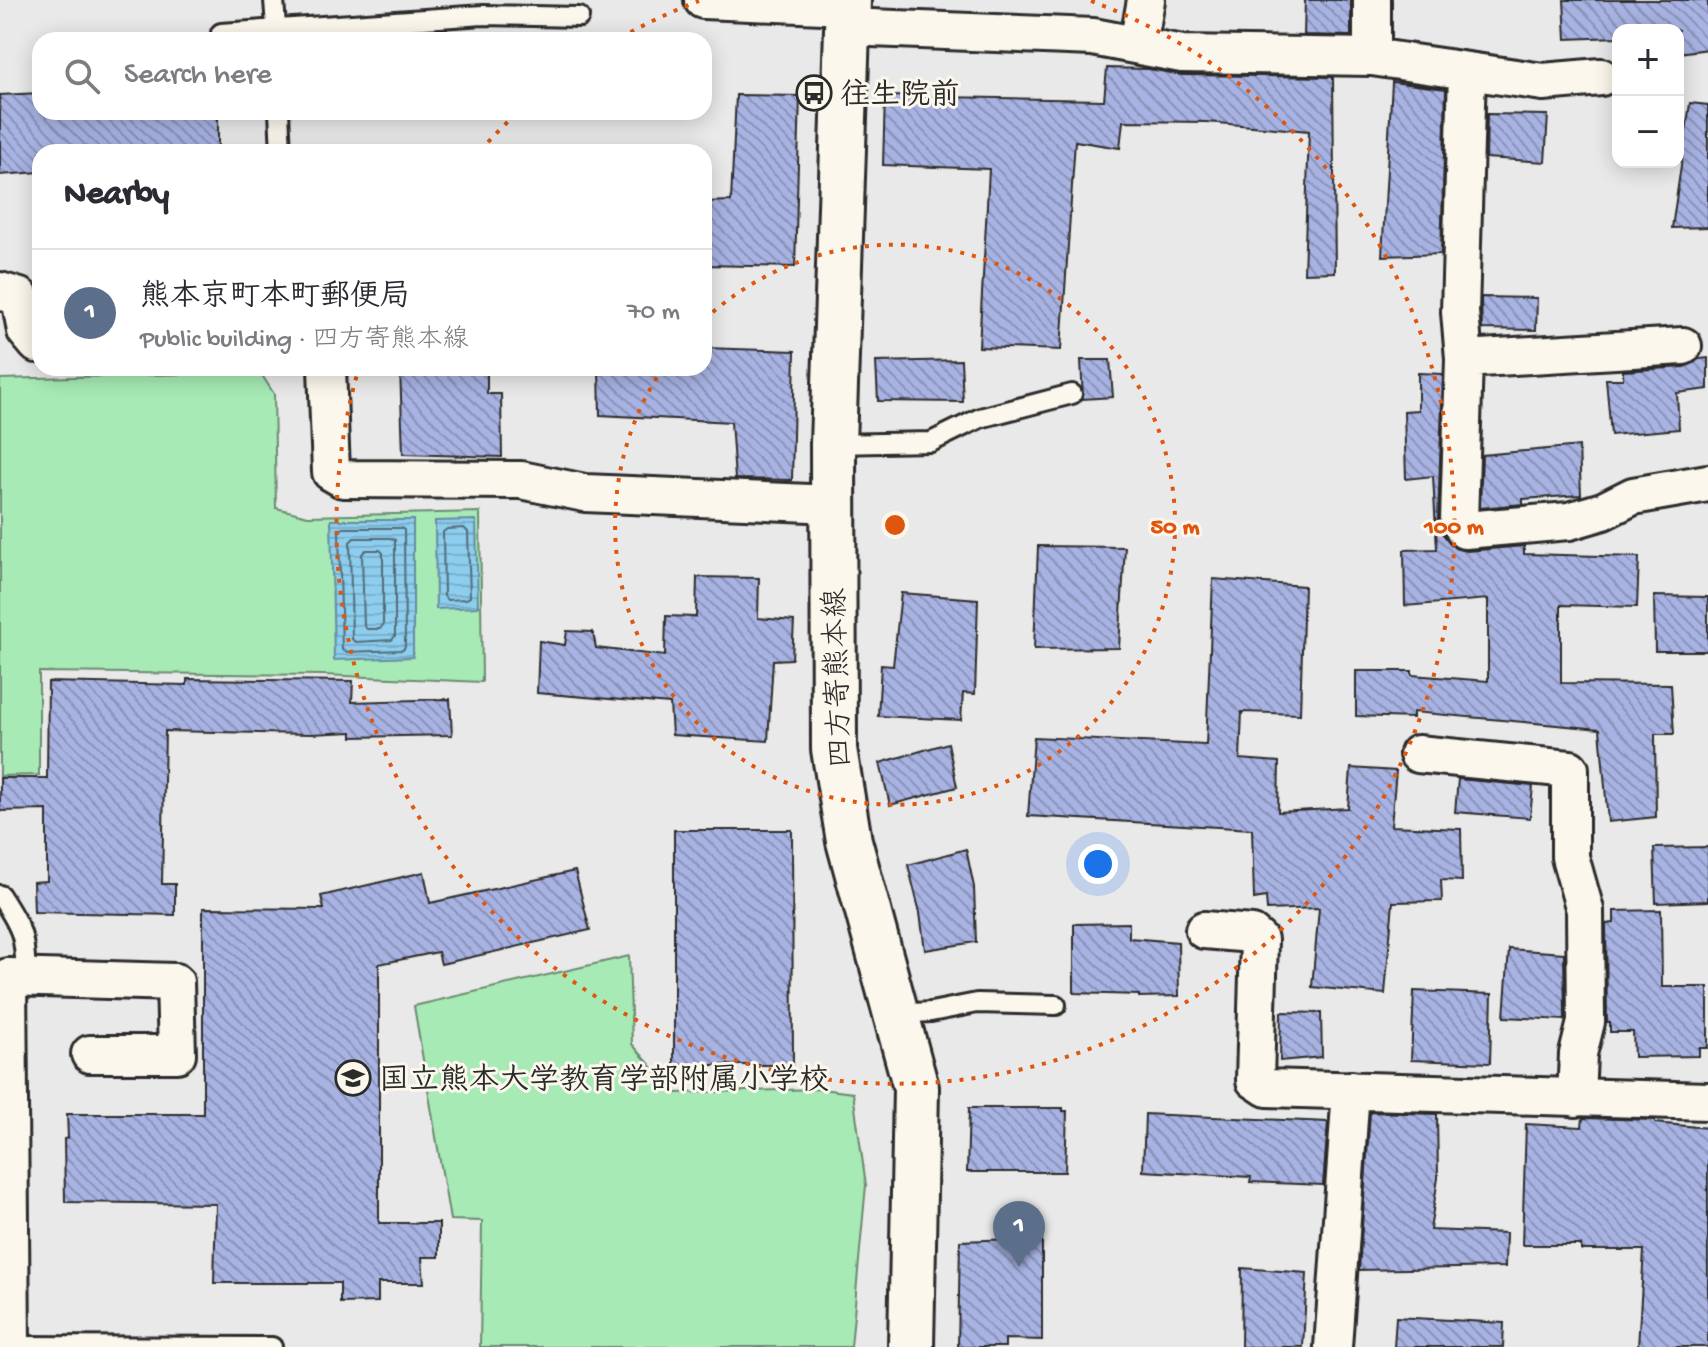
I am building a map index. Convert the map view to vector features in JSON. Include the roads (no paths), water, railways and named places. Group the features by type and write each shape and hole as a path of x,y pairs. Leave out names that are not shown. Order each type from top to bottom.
{"main road":[{"name":"四方寄熊本線","path":"847,11 833,444 834,749 849,841 916,1088 911,1347"}],"street":[{"path":"703,0 847,11 1093,37 1182,54 1372,57 1543,82 1601,77"},
{"path":"1138,45 1146,0"},
{"path":"1372,0 1372,57"},
{"path":"1467,72 1460,312 1464,359 1459,521 1465,530 1569,521 1603,511 1633,496 1708,483"},
{"path":"16,291 20,297 26,331 32,338"},
{"path":"1464,359 1683,346"},
{"path":"327,376 331,472 343,479 521,480 585,493 833,504"},
{"path":"1418,754 1570,769 1570,857 1585,910 1586,1022 1578,1054 1576,1098"},
{"path":"1204,930 1252,934 1259,940 1255,1080 1267,1088 1708,1101"},
{"path":"11,1346 4,1055 11,976 175,982 177,1054 90,1054"},
{"path":"1333,1347 1351,1090"}],"lane":[{"path":"274,0 277,32"},
{"path":"468,0 483,15"},
{"path":"316,32 483,15 579,17"},
{"path":"279,120 281,144"},
{"path":"833,444 931,442 980,418 1072,394"},
{"path":"0,895 25,941 11,976"},
{"path":"895,1014 931,1012 977,1003 1056,1005"},
{"path":"11,1346 272,1347"}],"water":[{"path":"331,520 413,520 413,657 334,660"},
{"path":"476,520 478,607 436,609 435,521"}],"place":[{"name":"往生院前","path":"814,93"},
{"name":"国立熊本大学教育学部附属小学校","path":"353,1078"},
{"name":"熊本京町本町郵便局","path":"1019,1267"}]}
